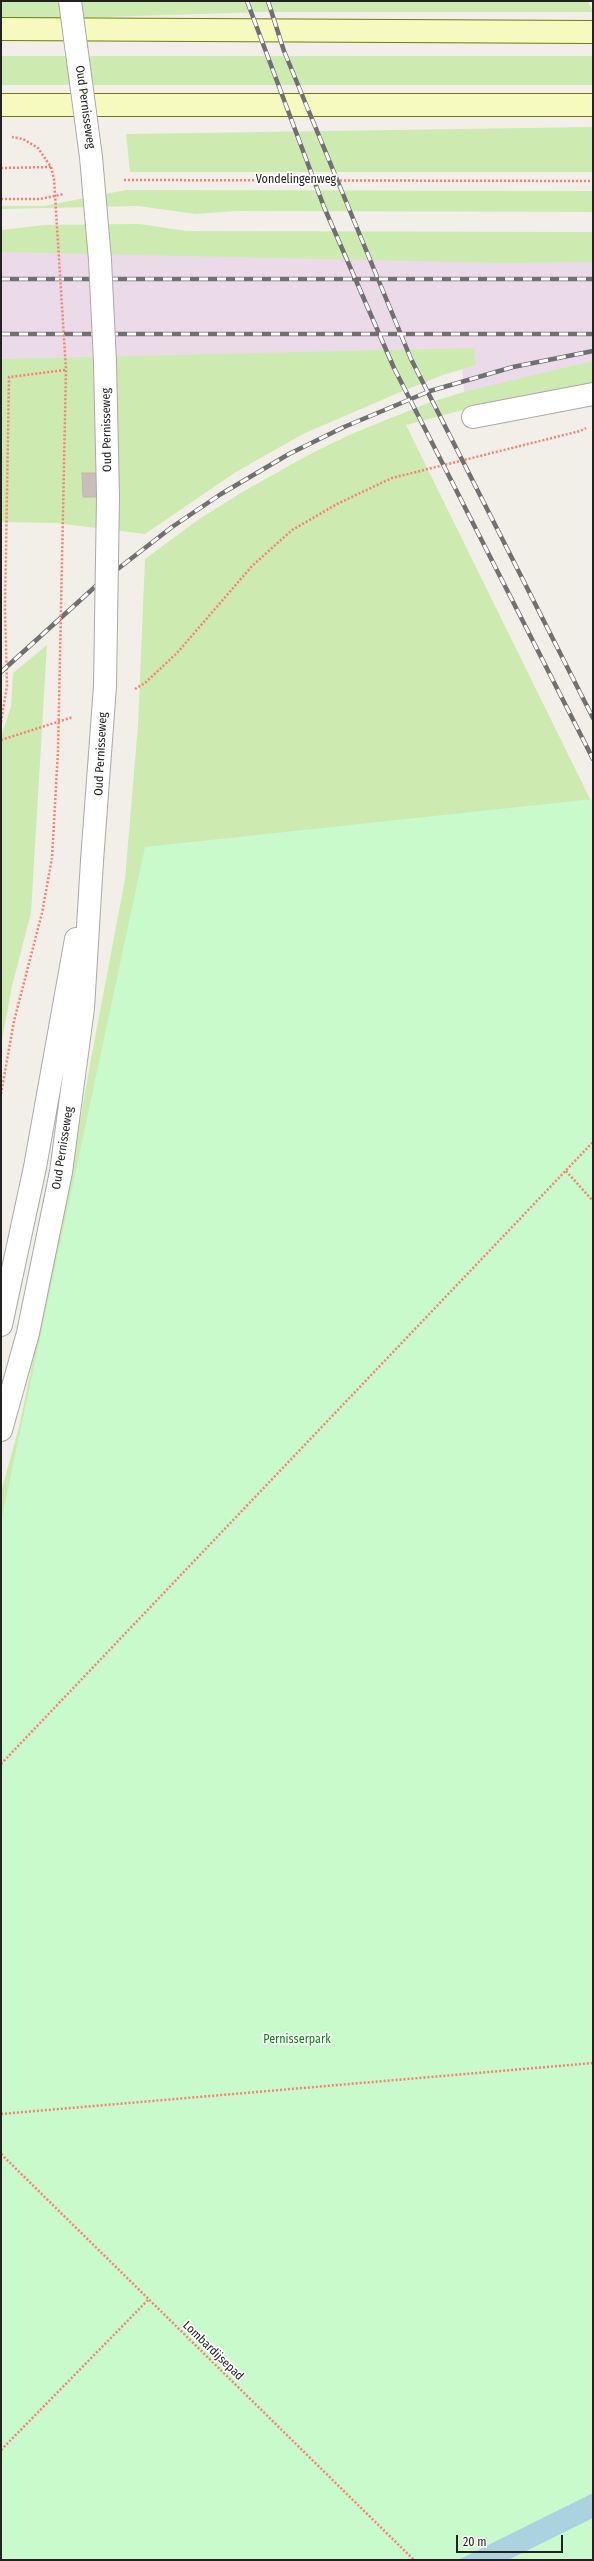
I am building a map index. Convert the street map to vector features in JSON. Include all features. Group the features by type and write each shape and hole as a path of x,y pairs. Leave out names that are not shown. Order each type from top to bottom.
{"main road":[{"path":"1,29 593,32"},
{"path":"1,105 593,105"}],"street":[{"name":"Oud Pernisseweg","path":"1,1430 28,1333 61,1172 83,1008 105,686 108,496 105,362 100,260 91,157 70,1"},
{"path":"473,418 593,394"},
{"name":"Oud Pernisseweg","path":"1,1325 35,1168 63,1005 92,861"}],"path":[{"path":"1,1094 14,1020 42,913 52,858 58,751 66,370 54,178 51,167 38,148 23,139 5,137"},
{"path":"1,168 51,167"},
{"name":"Vondelingenweg","path":"118,181 593,181"},
{"path":"1,199 40,199 68,193"},
{"path":"1,722 7,686 5,608 9,377 66,370"},
{"path":"132,691 145,683 177,653 252,566 292,530 339,503 392,478 580,431 593,424"},
{"path":"1,740 75,717"},
{"path":"1,1764 593,1142"},
{"path":"566,1171 593,1201"},
{"path":"1,2114 593,2063"},
{"name":"Lombardijsepad","path":"1,2154 414,2560"},
{"path":"1,2450 148,2300"}],"shaded area":[{"path":"1,241 593,247 593,372 465,401 461,356 1,388"}],"green space":[{"path":"1,1 588,1 593,12 265,12 39,19 1,17"},
{"path":"1,56 593,56 593,85 1,85"},
{"path":"593,127 593,172 130,172 126,134"},
{"path":"126,190 593,191 593,212 235,211 196,214 138,206 1,209 1,206 44,206"},
{"path":"139,224 187,231 593,232 593,262 501,263 1,252 1,230 45,225"},
{"path":"474,348 476,365 443,375 303,434 236,472 145,534 55,523 1,522 1,359"},
{"path":"593,361 593,383 459,411 406,425 593,805 1,1752 1,1492 19,1427 66,1200 125,879 138,725 145,559 199,519 244,491 310,454 349,435 428,403 467,391"},
{"path":"47,645 31,913 12,986 1,1046 1,737 11,706 13,673"},
{"name":"Pernisserpark","path":"593,799 593,2560 1,2560 1,1521 145,847"}],"water":[{"path":"593,2493 593,2518 508,2560 458,2560"}],"building":[{"path":"82,473 100,473 100,497 83,497"}],"railway":[{"path":"247,1 324,207 394,368 593,759"},
{"path":"268,1 284,51 411,359 593,718"},
{"path":"1,279 593,279"},
{"path":"1,334 593,334"},
{"path":"1,672 97,585 172,527 221,494 289,454 344,427 430,391 513,367 593,351"}]}
